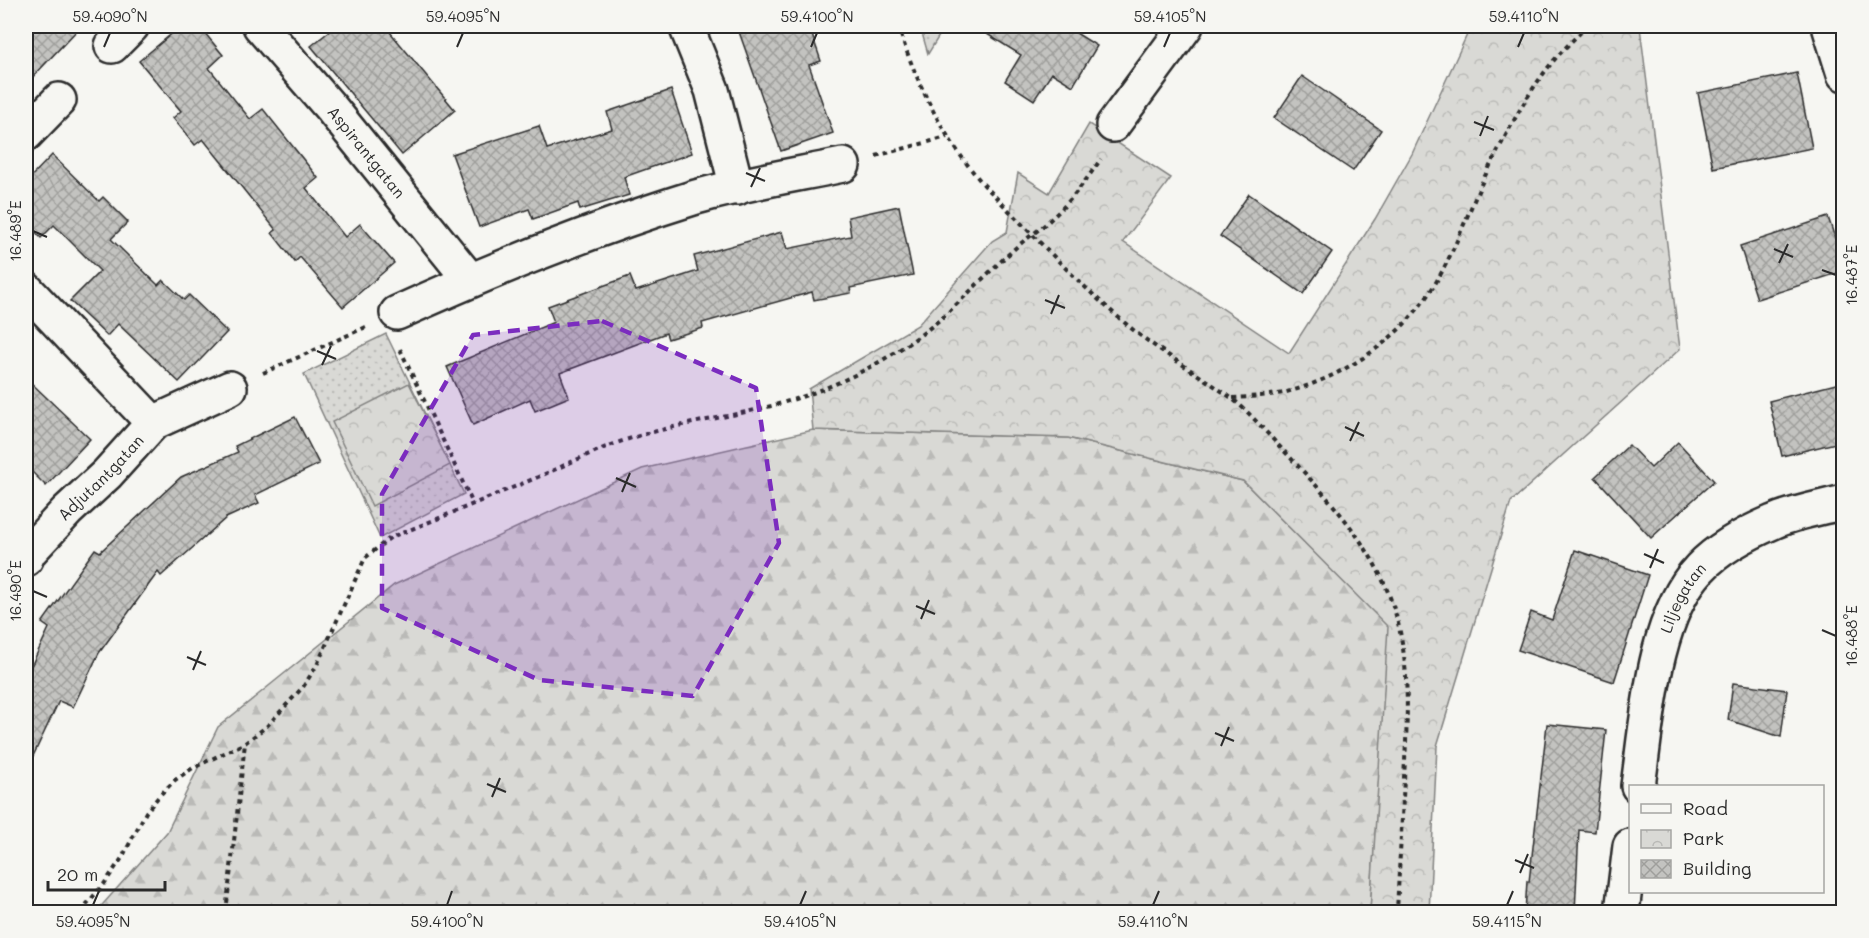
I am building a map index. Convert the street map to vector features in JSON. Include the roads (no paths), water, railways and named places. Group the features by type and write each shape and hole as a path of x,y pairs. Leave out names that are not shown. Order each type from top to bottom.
{"street":[{"name":"Aspirantgatan","path":"260,26 331,108 470,279"},
{"path":"686,26 712,90 737,188"},
{"path":"1113,125 1186,26"},
{"path":"1829,26 1844,74"},
{"path":"26,134 59,100"},
{"path":"391,316 470,279 558,243 697,197 843,165"},
{"name":"Adjutantgatan","path":"26,289 153,423"},
{"name":"Adjutantgatan","path":"26,559 29,552 67,511 107,474 153,423 230,388"},
{"name":"Liljegatan","path":"1638,785 1652,679 1678,601 1699,569 1732,542 1774,521 1844,502"},
{"path":"1622,912 1629,854"}]}
